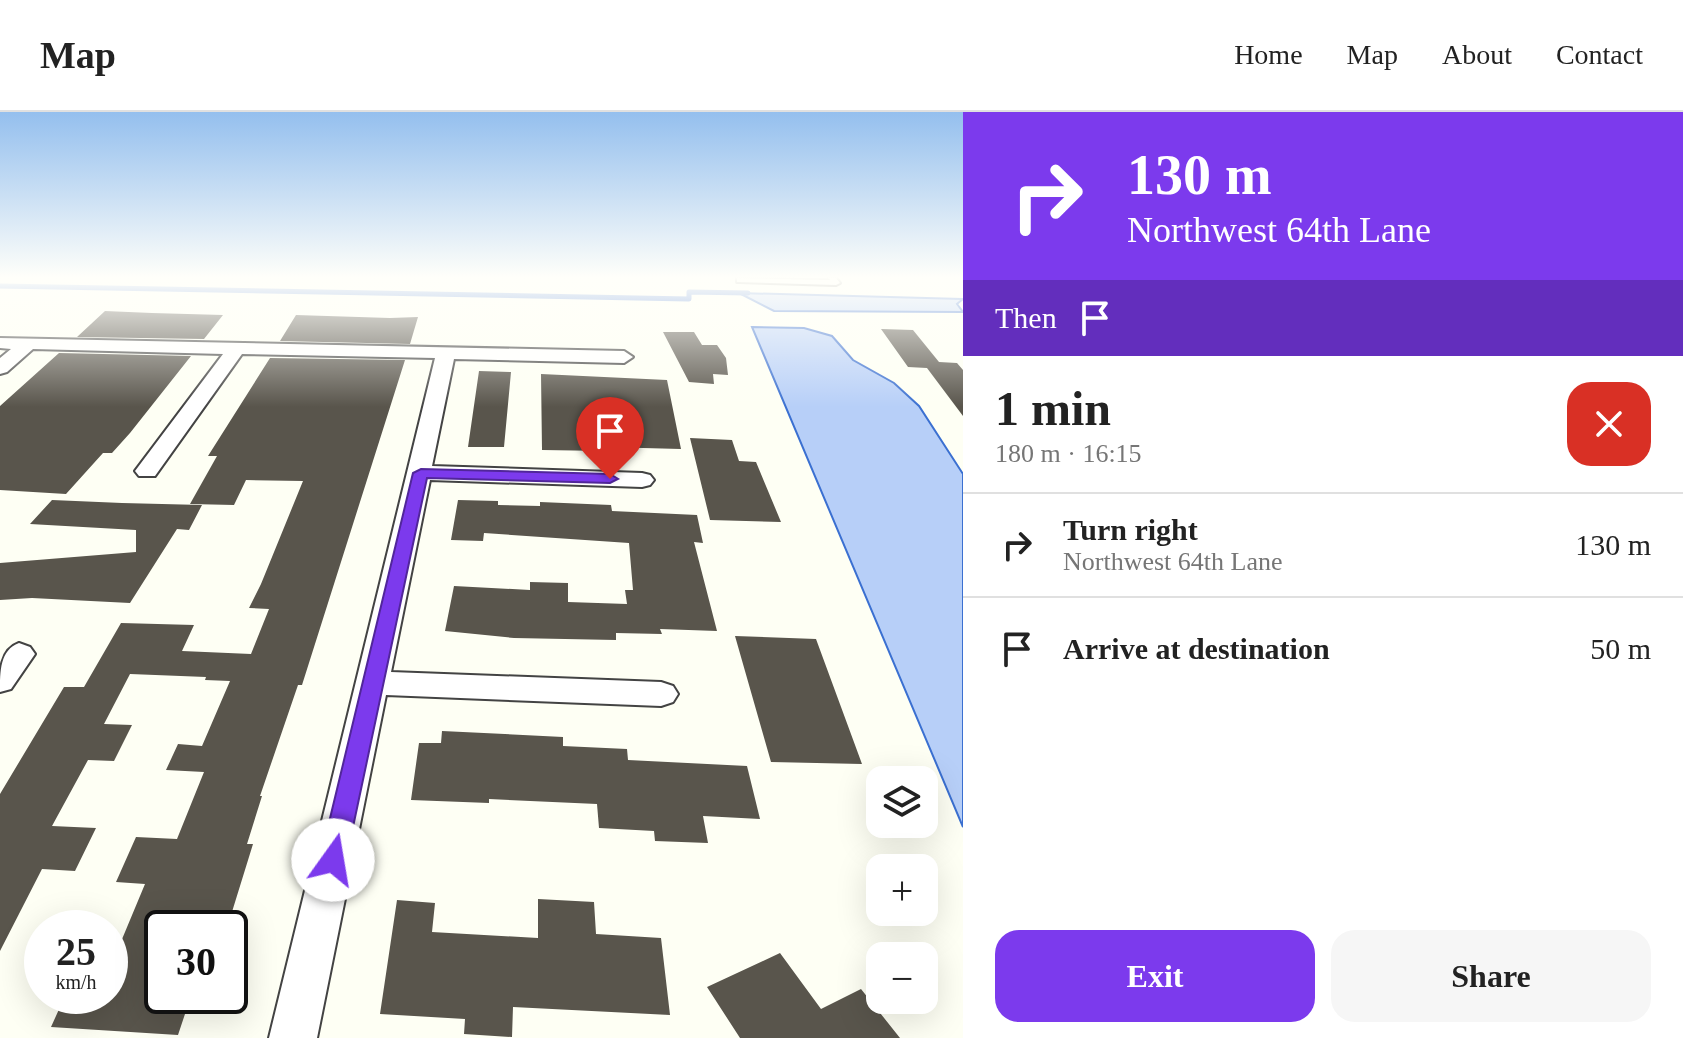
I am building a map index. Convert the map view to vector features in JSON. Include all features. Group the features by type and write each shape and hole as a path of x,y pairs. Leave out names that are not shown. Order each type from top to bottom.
{"street":[{"path":"0,343 624,357"},
{"path":"0,368 28,344"},
{"path":"147,471 237,348"},
{"path":"293,1038 446,353"},
{"path":"421,473 642,480"},
{"path":"0,681 19,654"},
{"path":"373,683 661,694"}],"water":[{"path":"752,327 804,328 832,336 853,360 894,383 919,406 963,474 963,827"}],"building":[{"path":"94,321 218,321 204,339 77,337"},
{"path":"292,321 417,321 410,344 280,341"},
{"path":"881,329 913,330 939,362 957,363 963,370 963,416 927,368 908,367"},
{"path":"663,332 694,332 702,345 717,345 726,358 728,375 713,374 714,384 689,382"},
{"path":"59,353 191,356 112,453 103,453 66,494 0,490 0,406"},
{"path":"270,358 405,360 302,685 298,685 260,796 247,844 253,844 233,910 144,910 144,1014 185,1014 178,1035 51,1027 57,1014 128,1014 128,925 145,884 116,882 136,837 177,839 204,772 166,770 178,744 202,746 230,681 130,674 104,724 132,725 114,761 88,760 52,826 96,828 75,871 42,869 0,951 0,794 64,687 84,687 121,623 194,625 182,651 251,654 269,609 249,608 303,481 246,480 234,505 190,504 217,456 208,456"},
{"path":"479,371 511,372 504,447 468,447"},
{"path":"541,374 667,380 681,449 605,447 606,451 542,450"},
{"path":"690,438 732,440 739,461 756,462 781,522 710,520"},
{"path":"52,500 202,505 189,530 177,529 130,603 32,598 0,600 0,563 136,552 136,530 30,524"},
{"path":"458,500 498,501 498,505 540,506 540,502 611,505 612,511 697,515 703,543 694,542 717,631 660,629 662,634 616,633 616,640 514,638 445,631 454,586 530,590 530,582 568,583 568,602 627,604 625,590 633,590 629,543 484,533 483,541 451,540"},
{"path":"735,636 816,639 862,764 771,762"},
{"path":"442,731 563,737 563,746 627,749 628,760 747,766 760,819 703,816 708,843 655,841 654,831 599,828 597,804 489,799 489,803 411,800 419,743 441,743"},
{"path":"538,899 594,902 596,934 661,938 670,1015 513,1007 512,1037 464,1034 465,1019 380,1014 397,900 435,903 432,932 538,938"},
{"path":"780,953 821,1009 861,989 866,995 866,1014 881,1014 900,1038 740,1038 707,987"}],"route":[{"path":"333,860 421,473 610,479"}]}
